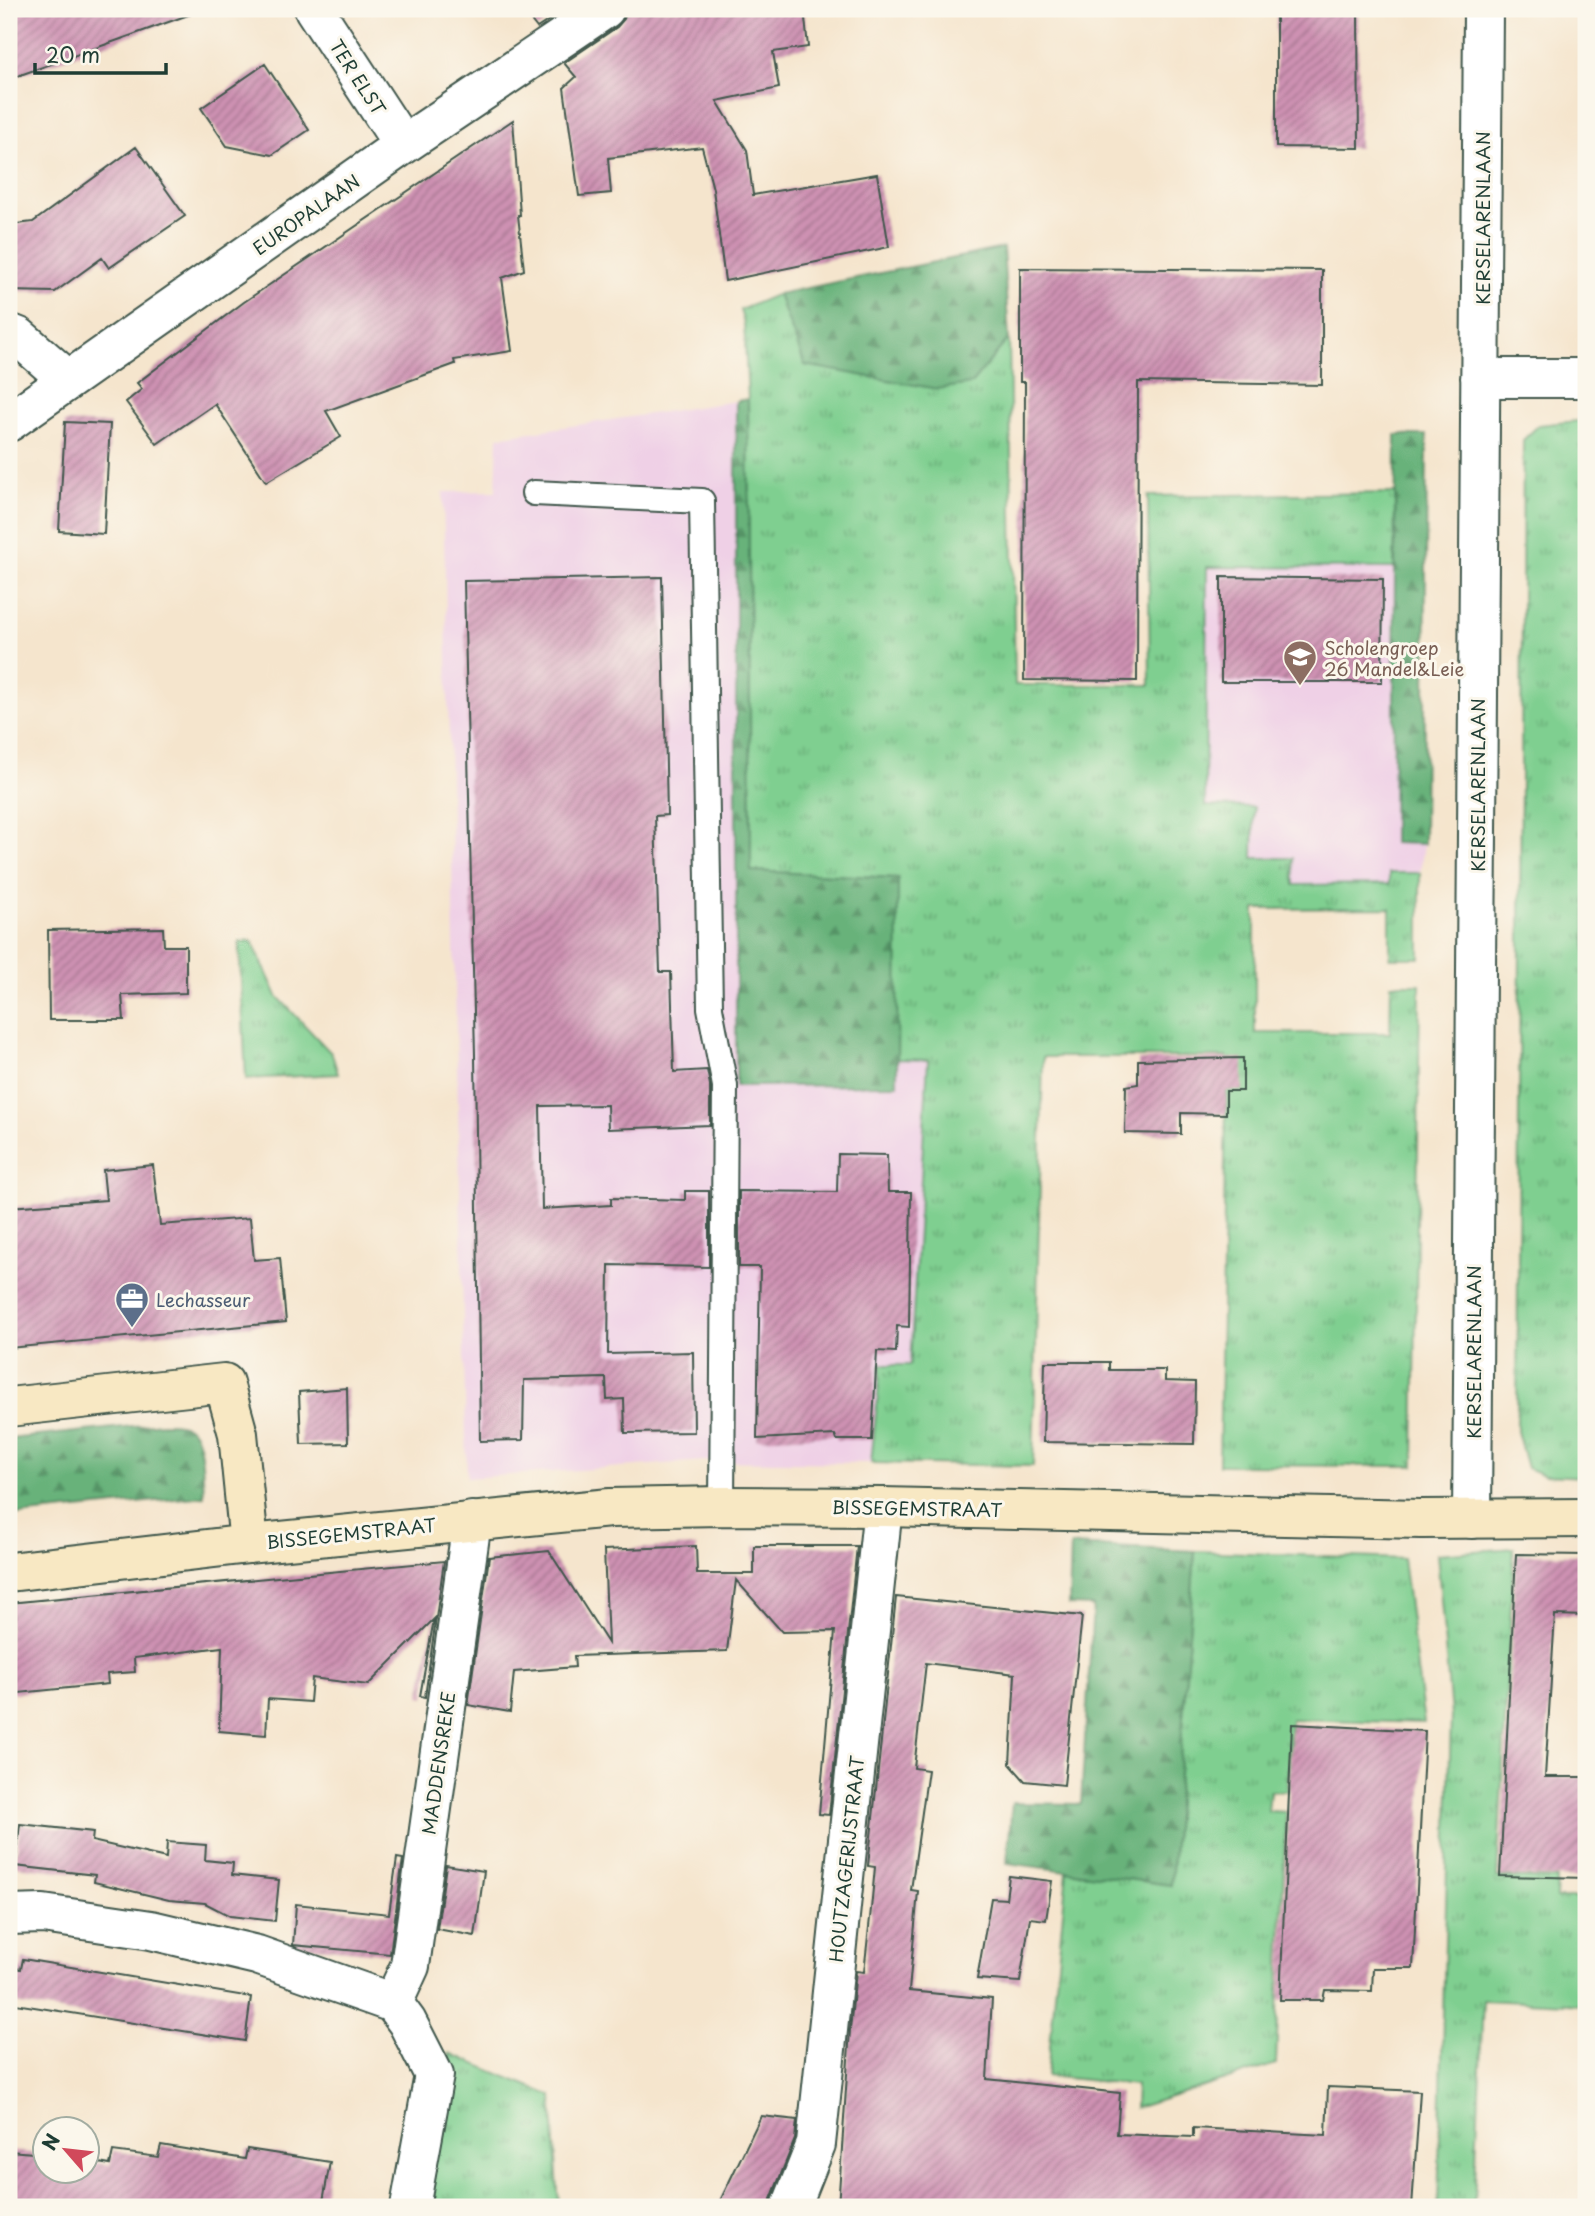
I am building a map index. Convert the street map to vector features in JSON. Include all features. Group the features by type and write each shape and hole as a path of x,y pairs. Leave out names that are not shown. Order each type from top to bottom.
{"street":[{"name":"TER ELST","path":"314,9 402,145"},
{"name":"EUROPALAAN","path":"9,422 402,145 606,9"},
{"name":"KERSELARENLAAN","path":"1472,1519 1483,9"},
{"path":"9,333 19,337 67,379"},
{"path":"1480,378 1586,378"},
{"name":"BISSEGEMSTRAAT","path":"9,1407 224,1383 238,1434 248,1544"},
{"name":"BISSEGEMSTRAAT","path":"9,1572 248,1544 610,1508 883,1507 1472,1519 1586,1518"},
{"name":"HOUTZAGERIJSTRAAT","path":"790,2207 816,2144 883,1507"},
{"name":"MADDENSREKE","path":"393,2003 410,1966 472,1521"},
{"path":"9,1915 43,1913 151,1930 257,1955 393,2003 407,2022 434,2075 410,2207"}],"lane":[{"path":"534,493 702,502 710,1008 724,1086 722,1506"}],"shaded area":[{"path":"736,401 736,1085 897,1085 897,1059 928,1059 910,1365 881,1365 871,1463 704,1461 467,1478 443,492 496,491 498,437"},
{"name":"Scholengroep 26 Mandel&Leie","path":"1207,567 1394,568 1393,843 1424,844 1420,873 1390,873 1389,884 1293,885 1253,859 1205,806"}],"green space":[{"path":"1003,248 1009,338 971,384 937,389 805,365 778,294"},
{"path":"778,294 805,365 971,383 1009,338 1015,685 1150,685 1148,496 1395,493 1394,568 1207,567 1205,806 1254,807 1253,858 1293,858 1294,885 1389,884 1389,873 1420,873 1420,958 1390,958 1390,908 1255,909 1255,1033 1390,1033 1391,984 1420,984 1414,1466 1219,1465 1227,1057 1043,1057 1033,1466 871,1463 881,1365 910,1365 928,1060 897,1059 897,878 751,871 748,399 744,323 740,310"},
{"path":"748,399 751,871 898,878 897,1085 736,1086 736,401"},
{"path":"1586,420 1586,1477 1544,1475 1527,1468 1517,1431 1523,440 1539,425"},
{"path":"1396,435 1427,435 1424,844 1393,843"},
{"path":"252,941 277,996 332,1054 338,1074 246,1079 239,942"},
{"path":"162,1423 187,1426 196,1436 202,1462 204,1496 9,1516 9,1439"},
{"path":"1071,1545 1195,1551 1171,1885 1007,1863 1012,1803 1081,1804 1093,1606 1069,1605"},
{"path":"1514,1548 1497,1877 1557,1879 1556,1898 1586,1898 1586,2005 1483,2000 1474,2207 1438,2207 1451,1715 1437,1554"},
{"path":"1195,1551 1403,1559 1424,1723 1291,1719 1287,1791 1270,1791 1268,1811 1286,1812 1276,2064 1135,2108 1136,2085 1047,2076 1067,1871 1171,1884"},
{"path":"449,2053 552,2096 559,2207 423,2207"}],"building":[{"path":"9,9 191,9 191,14 9,79"},
{"path":"522,9 566,9 537,28"},
{"path":"627,9 804,9 808,47 773,52 779,88 717,101 747,150 753,195 877,174 889,247 725,281 713,189 702,147 608,158 611,193 579,196 564,88 576,77 564,63 617,27 624,19"},
{"path":"1276,9 1358,9 1359,148 1276,147"},
{"path":"265,64 309,130 272,155 227,146 201,108"},
{"path":"513,120 524,270 502,278 512,351 454,360 455,364 326,411 341,437 266,482 215,404 157,444 126,402 142,389 137,383 244,302"},
{"path":"136,147 185,216 109,268 102,258 55,292 9,291 9,225 33,222"},
{"path":"1020,268 1322,270 1322,385 1138,382 1137,681 1024,680 1025,382 1020,382"},
{"path":"65,422 110,424 104,534 59,531"},
{"path":"662,577 667,815 655,816 660,972 671,972 674,1072 707,1070 710,1085 710,1125 608,1129 607,1105 540,1106 542,1209 611,1205 611,1198 685,1200 685,1191 709,1191 709,1267 609,1265 608,1354 693,1352 694,1432 625,1433 624,1399 607,1400 606,1378 524,1380 523,1440 480,1441 475,1055 464,581"},
{"path":"1221,577 1383,579 1382,682 1221,682"},
{"path":"163,928 164,946 186,946 186,993 122,995 124,1020 49,1020 48,930"},
{"path":"1243,1058 1243,1091 1226,1091 1226,1114 1181,1113 1181,1134 1125,1133 1126,1086 1138,1084 1138,1060"},
{"path":"838,1154 887,1155 888,1192 911,1192 909,1327 897,1326 896,1352 877,1351 872,1440 837,1440 835,1435 757,1439 760,1267 739,1267 739,1191 837,1192"},
{"path":"153,1165 160,1225 250,1218 254,1260 280,1258 286,1322 9,1348 9,1207 106,1200 103,1170"},
{"path":"1045,1362 1109,1362 1109,1370 1165,1370 1165,1381 1195,1382 1194,1444 1043,1442"},
{"path":"347,1388 348,1443 301,1444 299,1392"},
{"path":"696,1546 697,1574 754,1574 754,1546 857,1546 829,1815 819,1814 835,1631 782,1632 736,1580 727,1651 574,1656 575,1667 514,1672 510,1712 468,1705 489,1557 549,1551 608,1643 604,1550"},
{"path":"1516,1554 1586,1555 1586,1616 1555,1615 1545,1777 1586,1777 1586,1878 1500,1876"},
{"path":"444,1561 425,1697 420,1696 434,1619 368,1685 312,1678 310,1702 268,1699 266,1735 219,1731 222,1647 134,1658 135,1672 107,1674 108,1684 9,1694 9,1603"},
{"path":"896,1597 1082,1616 1064,1785 1025,1781 1010,1764 1015,1674 926,1663 914,1768 928,1770 911,1890 918,1891 909,1991 992,1999 987,2079 1120,2093 1117,2134 1193,2137 1193,2128 1326,2135 1328,2087 1420,2091 1412,2207 838,2207 850,2030 856,1971 864,1972 871,1909 875,1867 868,1866"},
{"path":"1292,1724 1425,1731 1413,1968 1373,1968 1372,1991 1325,1990 1323,2000 1280,2000"},
{"path":"20,1824 93,1832 92,1841 166,1858 167,1842 206,1845 205,1860 233,1863 232,1875 279,1880 275,1921 230,1916 205,1903 169,1900 94,1882 95,1875 15,1866"},
{"path":"397,1858 403,1859 390,1954 293,1945 296,1904 389,1914"},
{"path":"446,1865 484,1871 475,1936 437,1929"},
{"path":"1009,1876 1052,1881 1046,1920 1030,1918 1020,1982 977,1979 991,1898 1006,1899"},
{"path":"23,1959 251,1997 245,2041 9,2003 9,1967 21,1969"},
{"path":"761,2116 797,2120 795,2139 770,2207 717,2207"},
{"path":"161,2145 245,2159 247,2149 330,2162 322,2207 9,2207 9,2151 32,2153 32,2184 102,2184 102,2164 110,2165 113,2151 158,2157"}],"place":[{"name":"Scholengroep 26 Mandel&Leie","path":"1300,687"},
{"name":"Lechasseur","path":"132,1329"}]}
